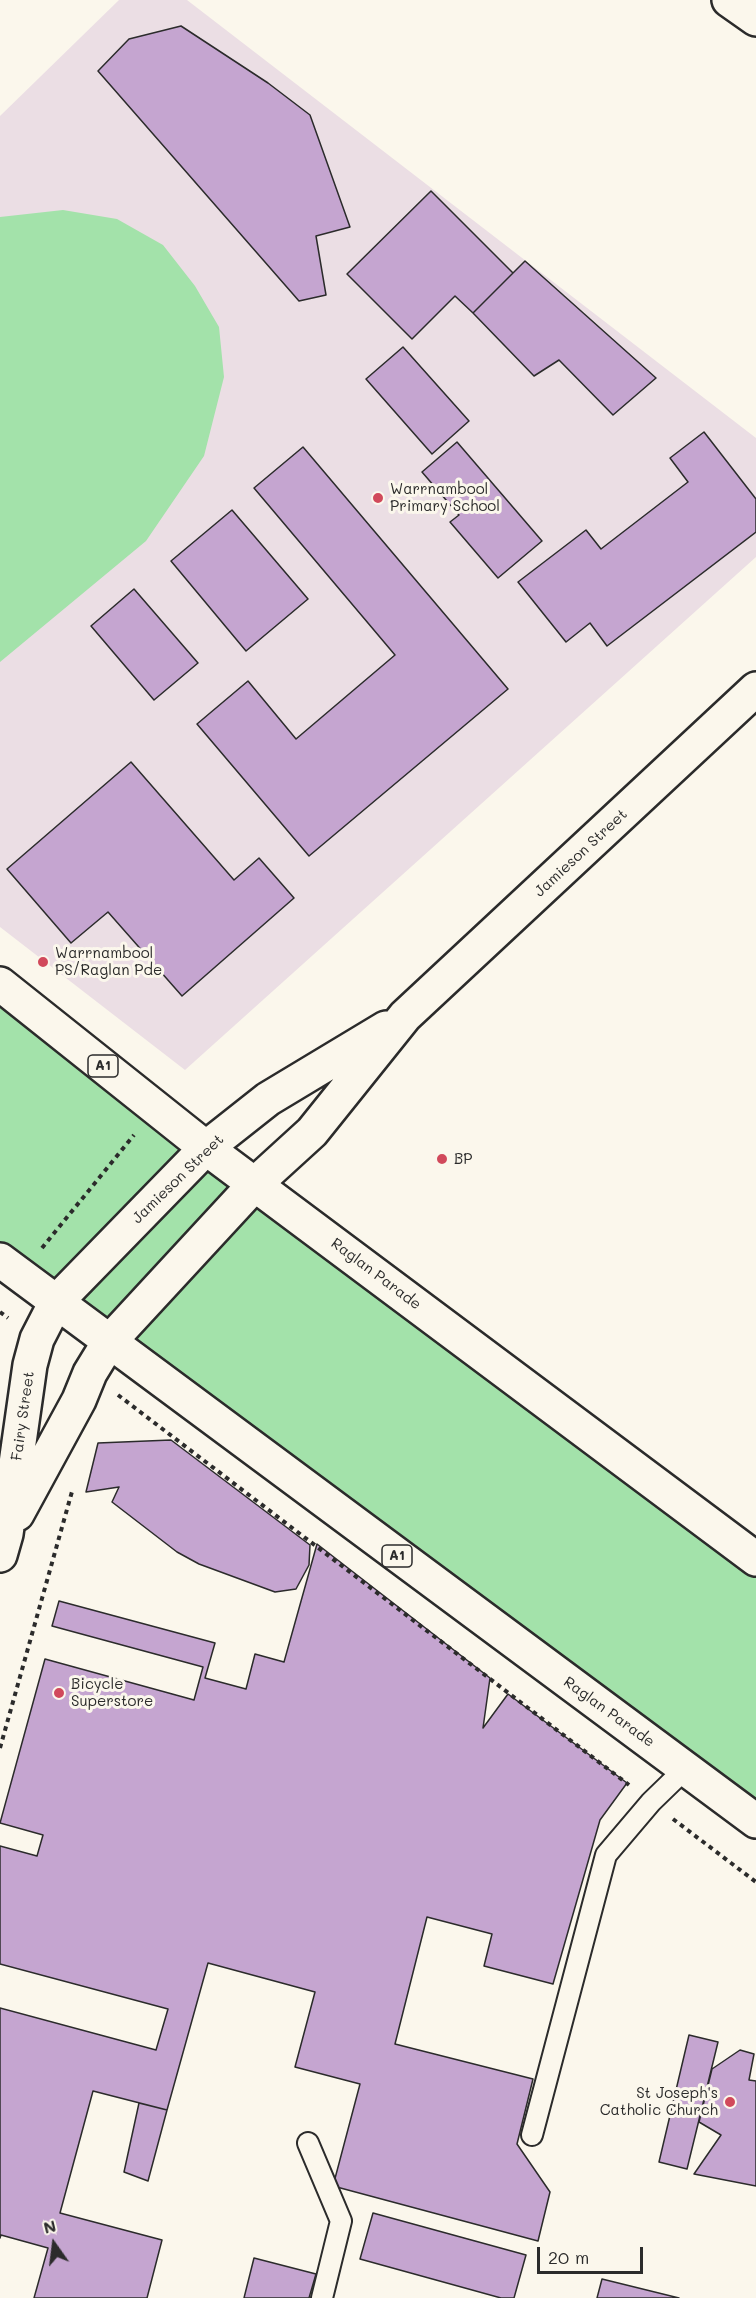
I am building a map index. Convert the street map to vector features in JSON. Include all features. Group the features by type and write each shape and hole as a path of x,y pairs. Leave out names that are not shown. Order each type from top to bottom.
{"main road":[{"path":"729,0 756,19"},
{"name":"Jamieson Street","path":"118,1349 255,1184 312,1132 405,1016 756,689"},
{"name":"Raglan Parade","path":"0,984 206,1148 756,1559"},
{"name":"Jamieson Street","path":"56,1302 206,1148 268,1099 405,1016"},
{"name":"Raglan Parade","path":"10,1268 756,1821"},
{"name":"Fairy Street","path":"3,1545 30,1365 38,1339 56,1302"},
{"name":"Fairy Street","path":"3,1545 79,1400 90,1373 118,1349"}],"lane":[{"path":"532,2135 606,1855 651,1802 685,1768"},
{"path":"308,2143 341,2221 322,2298"}],"path":[{"path":"10,1268 155,1109"},
{"path":"118,1349 105,1385 756,1882"},
{"path":"0,1748 76,1479"}],"shaded area":[{"name":"Warrnambool Primary School","path":"119,0 187,0 756,438 756,557 185,1070 0,927 0,116"}],"green space":[{"path":"63,210 117,219 163,245 195,286 219,327 224,377 204,456 146,541 0,662 0,217"},
{"path":"0,984 756,1559 756,1820 0,1260"}],"building":[{"path":"181,26 268,83 310,115 350,227 316,236 326,295 299,301 98,71 129,39"},
{"path":"431,191 513,273 473,313 455,296 412,339 347,274"},
{"path":"525,261 656,378 613,415 559,360 534,376 473,313"},
{"path":"403,347 469,421 432,454 366,379"},
{"path":"704,432 756,499 756,532 607,646 590,623 566,642 518,582 586,530 601,549 688,482 670,458"},
{"path":"457,442 542,541 498,578 450,522 459,515 422,472"},
{"name":"Warrnambool Primary School","path":"303,447 508,689 309,856 197,724 248,681 296,739 395,655 254,488"},
{"path":"232,510 308,599 246,651 171,561"},
{"path":"134,589 198,663 154,700 91,626"},
{"path":"131,762 234,880 259,858 294,898 182,996 108,912 71,943 7,869"},
{"path":"171,1440 310,1545 309,1565 296,1589 275,1592 199,1564 177,1552 112,1502 119,1487 86,1492 98,1443"},
{"path":"317,1544 490,1678 483,1728 508,1694 627,1783 600,1820 553,1984 484,1966 492,1934 427,1917 395,2044 533,2079 517,2144 550,2192 538,2241 333,2186 360,2084 295,2067 315,1992 208,1963 167,2110 93,2091 60,2213 162,2240 147,2298 34,2298 48,2248 1,2235 0,2238 0,2008 156,2050 168,2009 0,1964 0,1846 37,1856 43,1835 0,1823 45,1659 194,1700 203,1667 52,1626 59,1601 215,1643 205,1678 246,1689 255,1654 284,1662"},
{"path":"689,2035 718,2042 687,2169 659,2162"},
{"name":"St Joseph's Catholic Church","path":"740,2050 754,2054 749,2080 756,2081 756,2186 694,2174 721,2135 699,2122 712,2069"},
{"path":"139,2103 167,2110 148,2181 124,2172"},
{"path":"373,2213 526,2255 514,2298 501,2298 360,2259"},
{"path":"254,2258 316,2274 309,2298 244,2298"},
{"path":"602,2279 679,2298 597,2298"}],"place":[{"name":"Warrnambool Primary School","path":"378,498"},
{"name":"Warrnambool PS/Raglan Pde","path":"43,962"},
{"name":"BP","path":"442,1159"},
{"name":"Bicycle Superstore","path":"59,1693"},
{"name":"St Joseph's Catholic Church","path":"730,2102"}]}
